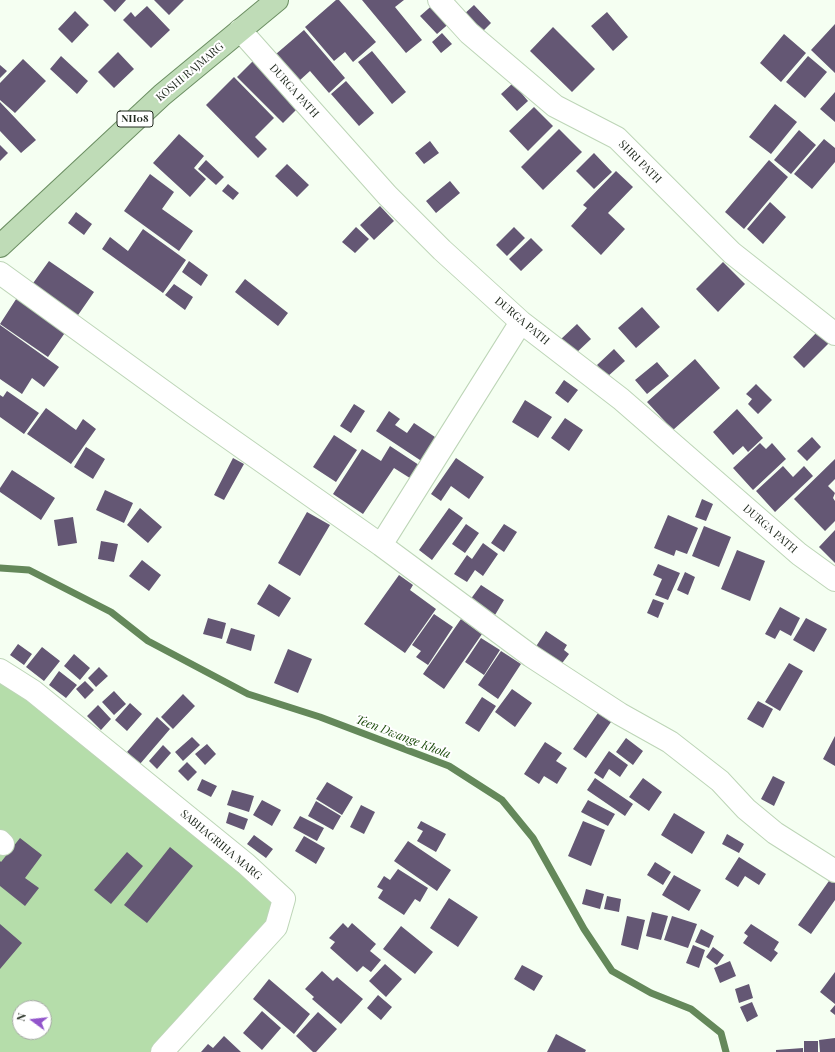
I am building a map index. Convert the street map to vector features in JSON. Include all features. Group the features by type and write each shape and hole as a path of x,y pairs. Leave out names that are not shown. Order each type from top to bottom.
{"main road":[{"name":"KOSHI RAJMARG","path":"0,244 162,95 277,0"}],"street":[{"name":"SHRI PATH","path":"439,0 469,34 555,106 616,138 732,254 835,334"},
{"name":"DURGA PATH","path":"240,30 387,195 442,250 521,322 621,399 799,554 835,580"},
{"path":"0,273 192,412 381,545 531,656 620,714 670,742 720,781 746,809 775,833 835,871"},
{"path":"381,545 521,322"},
{"name":"SABHAGRIHA MARG","path":"0,670 39,696 246,864 284,899 276,928 162,1052"}],"green space":[{"path":"0,670 284,899 276,927 162,1052 0,1052"}],"building":[{"path":"103,0 126,0 115,12"},
{"path":"154,0 184,0 169,15"},
{"path":"336,0 339,0 376,42 353,62 345,52 334,61 305,27"},
{"path":"362,0 404,0 395,7 422,40 406,53"},
{"path":"436,2 452,21 437,34 420,16"},
{"path":"474,5 491,23 480,34 462,16"},
{"path":"147,6 170,30 151,48 123,20 131,12 135,17"},
{"path":"75,11 89,25 72,43 58,29"},
{"path":"607,12 628,37 613,51 591,26"},
{"path":"835,24 835,73 811,50"},
{"path":"553,27 595,69 572,92 530,51"},
{"path":"304,30 345,78 329,93 310,71 299,81 276,54"},
{"path":"442,33 452,44 441,53 432,42"},
{"path":"784,34 806,53 781,82 760,63"},
{"path":"372,51 406,92 392,104 358,62"},
{"path":"118,52 134,69 114,88 98,72"},
{"path":"61,56 88,81 77,94 50,69"},
{"path":"808,56 827,72 805,98 786,82"},
{"path":"23,59 46,81 15,113 0,100 0,83"},
{"path":"254,60 300,106 283,123 237,77"},
{"path":"0,65 7,71 0,78"},
{"path":"234,77 274,118 255,137 267,149 258,158 206,105"},
{"path":"346,81 374,113 359,126 331,94"},
{"path":"513,83 528,101 517,111 501,94"},
{"path":"835,92 835,122 820,109"},
{"path":"0,102 36,140 21,153 0,131"},
{"path":"775,104 797,122 771,154 749,137"},
{"path":"534,107 553,126 528,151 509,131"},
{"path":"559,129 582,152 543,190 521,167"},
{"path":"799,130 816,145 791,174 774,160"},
{"path":"179,134 204,156 194,168 206,179 190,197 153,163"},
{"path":"824,139 835,148 835,162 812,189 794,174"},
{"path":"430,141 439,153 424,164 415,153"},
{"path":"0,145 8,153 0,161"},
{"path":"594,153 612,172 594,189 576,171"},
{"path":"206,160 224,177 216,185 198,169"},
{"path":"769,160 788,177 744,229 725,212"},
{"path":"287,164 309,185 297,197 275,176"},
{"path":"616,171 633,187 608,213 625,229 601,255 571,226 587,208 583,205"},
{"path":"150,174 174,192 162,209 193,231 179,251 124,211"},
{"path":"450,181 460,193 436,213 426,201"},
{"path":"228,184 239,193 233,200 222,191"},
{"path":"770,202 786,217 763,244 747,229"},
{"path":"380,206 394,221 374,240 360,225"},
{"path":"76,212 92,224 84,235 68,223"},
{"path":"356,227 369,239 355,253 342,242"},
{"path":"514,227 525,238 507,256 496,245"},
{"path":"143,229 186,260 163,293 102,249 110,237 128,251"},
{"path":"531,238 543,250 521,271 509,259"},
{"path":"49,261 94,292 76,318 31,286"},
{"path":"189,261 208,275 201,286 182,272"},
{"path":"723,262 745,284 718,312 696,289"},
{"path":"245,279 288,313 278,326 235,292"},
{"path":"174,284 193,297 185,310 165,295"},
{"path":"20,293 69,327 48,357 0,324"},
{"path":"642,307 660,327 636,348 618,328"},
{"path":"577,324 591,339 574,355 560,340"},
{"path":"0,325 59,367 44,387 32,378 22,394 0,379"},
{"path":"817,332 829,343 804,368 793,357"},
{"path":"614,349 625,361 607,377 597,365"},
{"path":"695,359 720,388 673,430 647,402"},
{"path":"657,362 669,376 647,394 635,380"},
{"path":"564,380 578,390 568,403 555,393"},
{"path":"756,384 772,400 758,414 748,404 752,399 746,394"},
{"path":"7,391 39,413 24,434 0,417 0,395 3,397"},
{"path":"525,400 552,417 538,438 512,422"},
{"path":"354,404 365,411 351,433 340,426"},
{"path":"46,408 76,430 83,419 96,429 71,464 27,434"},
{"path":"737,409 763,438 748,452 743,446 733,455 713,432"},
{"path":"389,411 400,419 395,425 407,433 414,423 438,439 423,462 376,431"},
{"path":"565,418 583,430 569,451 551,438"},
{"path":"334,435 357,450 336,482 313,467"},
{"path":"812,437 821,447 807,461 797,451"},
{"path":"760,443 766,449 772,443 786,459 753,490 733,468"},
{"path":"390,446 422,467 413,480 394,468 363,514 333,494 362,449 381,461"},
{"path":"86,447 105,459 93,479 74,467"},
{"path":"233,458 244,464 224,500 214,495"},
{"path":"456,458 484,477 469,499 451,486 441,501 431,494"},
{"path":"835,459 835,479 828,486 835,493 833,498 835,501 835,521 825,531 794,499"},
{"path":"783,466 793,477 804,466 813,476 775,512 756,491"},
{"path":"12,470 55,498 41,520 0,492 0,488"},
{"path":"105,490 133,503 124,523 96,510"},
{"path":"702,499 713,504 706,521 695,517"},
{"path":"140,508 162,527 148,543 127,525"},
{"path":"449,508 463,518 432,560 419,550"},
{"path":"307,512 330,525 300,576 278,563"},
{"path":"668,515 698,528 687,554 676,550 674,556 654,548"},
{"path":"73,517 77,543 58,546 54,520"},
{"path":"466,524 479,533 465,553 452,544"},
{"path":"504,524 517,532 504,552 491,543"},
{"path":"704,526 731,537 719,567 692,556"},
{"path":"835,530 835,563 819,547"},
{"path":"101,541 118,544 114,562 98,559"},
{"path":"483,543 498,554 483,576 475,570 467,582 454,574 467,555 472,559"},
{"path":"737,550 765,561 750,601 721,589"},
{"path":"142,560 161,575 149,591 129,576"},
{"path":"658,564 680,573 668,600 655,595 662,579 653,575"},
{"path":"685,572 695,577 688,595 677,590"},
{"path":"399,575 413,585 410,590 436,609 405,653 364,624"},
{"path":"269,584 291,598 279,617 257,604"},
{"path":"481,585 504,600 495,615 470,600"},
{"path":"653,599 664,603 658,618 647,613"},
{"path":"780,607 800,618 791,636 780,630 775,639 765,634"},
{"path":"434,614 453,627 428,665 416,657 421,651 412,645"},
{"path":"208,618 226,623 222,639 203,634"},
{"path":"806,618 827,629 814,652 793,640"},
{"path":"461,619 482,634 444,689 423,674"},
{"path":"231,628 255,635 251,651 226,643"},
{"path":"546,631 567,645 564,650 569,654 560,666 535,648"},
{"path":"481,638 500,650 484,675 465,662"},
{"path":"18,644 32,654 24,665 10,655"},
{"path":"42,647 60,661 44,681 26,667"},
{"path":"288,649 312,659 298,693 274,683"},
{"path":"501,651 521,664 498,699 478,685"},
{"path":"74,654 90,668 80,680 64,666"},
{"path":"789,663 803,671 780,711 765,702"},
{"path":"99,667 108,676 96,687 88,678"},
{"path":"59,671 77,685 66,698 49,685"},
{"path":"85,681 94,690 85,699 76,689"},
{"path":"512,689 532,703 515,727 495,712"},
{"path":"114,691 126,704 114,715 102,702"},
{"path":"183,694 195,706 173,729 161,717"},
{"path":"482,697 496,706 479,732 465,723"},
{"path":"758,701 773,709 763,728 747,719"},
{"path":"130,703 142,714 127,731 115,720"},
{"path":"98,705 111,719 101,730 87,716"},
{"path":"598,713 611,722 586,758 573,749"},
{"path":"157,717 170,729 140,764 127,752"},
{"path":"835,736 835,766 823,759"},
{"path":"192,737 200,745 183,761 175,752"},
{"path":"626,738 643,751 633,765 616,752"},
{"path":"545,742 562,753 556,761 567,768 557,784 544,776 539,784 524,774"},
{"path":"207,744 216,754 205,765 195,754"},
{"path":"163,745 171,753 157,769 149,761"},
{"path":"609,751 628,765 620,777 609,769 603,779 594,773"},
{"path":"187,762 197,772 188,781 178,771"},
{"path":"773,776 785,782 774,806 761,799"},
{"path":"595,778 633,804 625,816 587,790"},
{"path":"643,778 662,792 649,811 629,797"},
{"path":"202,779 217,786 211,797 197,790"},
{"path":"327,782 353,797 342,815 316,799"},
{"path":"232,790 254,796 249,812 227,805"},
{"path":"262,800 281,810 272,826 253,815"},
{"path":"588,800 615,814 608,826 581,812"},
{"path":"316,801 341,816 333,830 308,816"},
{"path":"361,805 375,812 364,834 350,827"},
{"path":"229,812 248,819 244,830 226,823"},
{"path":"674,813 705,832 692,854 661,835"},
{"path":"300,816 324,828 317,841 293,828"},
{"path":"421,821 446,834 436,852 417,841 423,831 417,828"},
{"path":"583,821 605,830 591,866 568,856"},
{"path":"727,834 744,844 739,853 722,844"},
{"path":"254,835 273,849 266,858 247,844"},
{"path":"304,836 325,848 316,864 295,851"},
{"path":"20,838 42,855 25,878 39,888 25,906 0,886 0,861 1,862"},
{"path":"408,841 451,870 437,891 394,861"},
{"path":"170,847 193,866 147,923 124,905"},
{"path":"127,852 143,866 111,904 94,890"},
{"path":"739,857 766,874 759,885 745,876 738,887 725,879"},
{"path":"655,862 671,872 663,885 647,875"},
{"path":"398,869 428,888 420,902 415,899 404,915 378,898 383,890 377,887 384,876 390,880"},
{"path":"674,875 701,890 689,911 662,895"},
{"path":"831,878 835,881 835,900 811,934 798,925"},
{"path":"586,889 604,894 600,909 582,904"},
{"path":"607,896 621,899 619,912 604,909"},
{"path":"449,898 478,917 458,947 430,928"},
{"path":"652,912 668,916 661,940 646,936"},
{"path":"627,916 645,920 638,950 621,945"},
{"path":"672,916 697,924 688,948 664,940"},
{"path":"343,923 348,928 352,923 376,944 370,951 381,960 371,972 363,966 357,972 330,948 335,942 329,938"},
{"path":"0,924 22,943 0,969"},
{"path":"751,924 779,942 774,950 778,953 771,962 743,943 748,936 744,933"},
{"path":"401,926 433,952 415,974 383,949"},
{"path":"701,929 714,936 709,948 695,942"},
{"path":"693,945 705,950 699,968 686,963"},
{"path":"713,947 724,955 717,965 706,957"},
{"path":"730,961 736,976 720,983 714,968"},
{"path":"385,964 402,979 386,997 369,981"},
{"path":"522,965 543,976 534,991 514,979"},
{"path":"322,971 333,981 337,977 363,999 341,1024 312,999 314,997 305,989"},
{"path":"835,972 835,1004 820,992"},
{"path":"269,979 310,1014 294,1034 253,999"},
{"path":"749,984 753,998 739,1003 735,989"},
{"path":"378,995 392,1007 381,1020 367,1008"},
{"path":"752,1002 758,1016 747,1022 740,1007"},
{"path":"835,1005 835,1015 830,1011"},
{"path":"262,1011 281,1028 262,1050 243,1033"},
{"path":"318,1012 337,1029 316,1052 313,1052 296,1036"},
{"path":"556,1034 586,1050 585,1052 547,1052"},
{"path":"224,1036 241,1052 201,1052 208,1044 213,1048"},
{"path":"835,1038 835,1052 820,1052 819,1040"},
{"path":"804,1041 818,1041 818,1052 804,1052"},
{"path":"803,1048 803,1052 776,1052 776,1050"}],"waterway":[{"name":"Teen Dwange Khola","path":"0,568 29,570 111,612 148,641 248,694 320,717 449,766 502,800 533,838 584,929 612,971 651,993 691,1009 721,1033 726,1052"}]}
